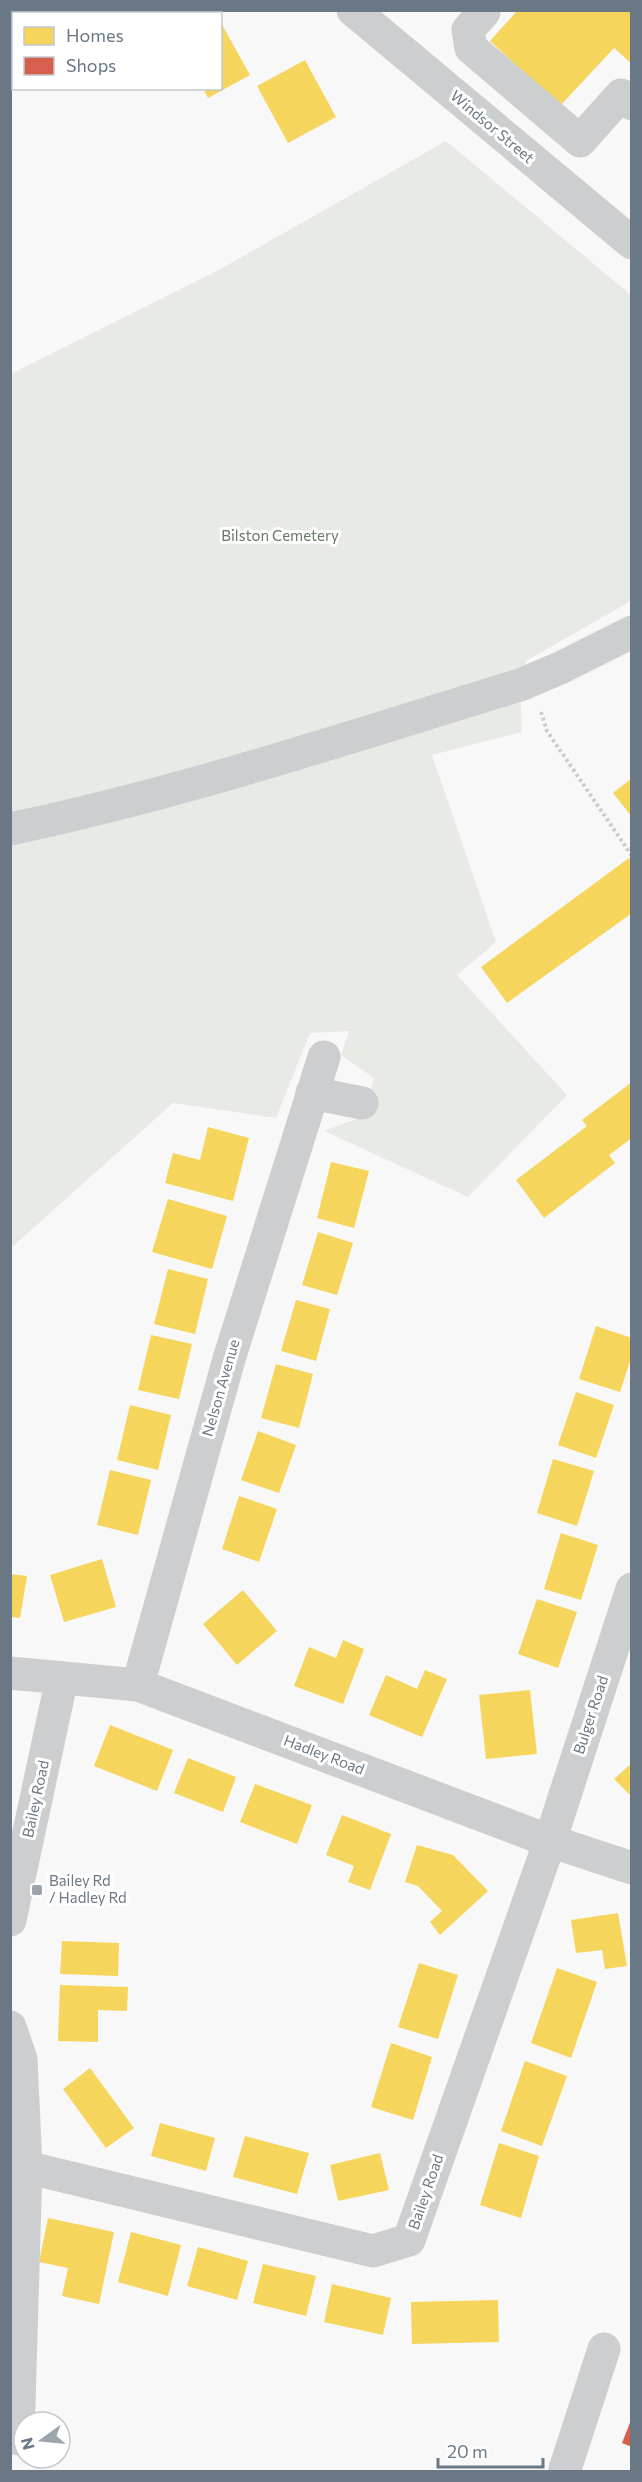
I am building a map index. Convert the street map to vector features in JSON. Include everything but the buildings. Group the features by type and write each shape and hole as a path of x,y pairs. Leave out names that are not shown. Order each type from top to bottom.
{"street":[{"name":"Windsor Street","path":"353,10 632,243"},
{"path":"482,10 484,12 468,30 471,48 580,141 621,95 632,104"},
{"path":"10,829 60,819 266,762 526,682 632,632"},
{"name":"Nelson Avenue","path":"138,1685 229,1359 324,1057"},
{"path":"312,1093 362,1103"},
{"name":"Bulger Road","path":"550,1841 632,1589"},
{"name":"Hadley Road","path":"10,1673 138,1685 550,1841 632,1868"},
{"name":"Bailey Road","path":"10,1920 62,1678"},
{"name":"Bailey Road","path":"26,2167 373,2251 409,2240 550,1841"},
{"path":"10,2027 21,2059 26,2167 19,2410"},
{"path":"567,2471 604,2349"}],"path":[{"path":"526,682 547,731 632,856"}],"green space":[{"name":"Bilston Cemetery","path":"446,141 631,295 631,601 526,661 520,685 522,732 432,755 496,942 457,975 567,1095 468,1197 324,1131 364,1116 374,1078 341,1055 349,1031 310,1033 276,1118 173,1103 11,1248 11,374 217,271"}],"place":[{"name":"Bailey Rd / Hadley Rd","path":"37,1890"}]}
